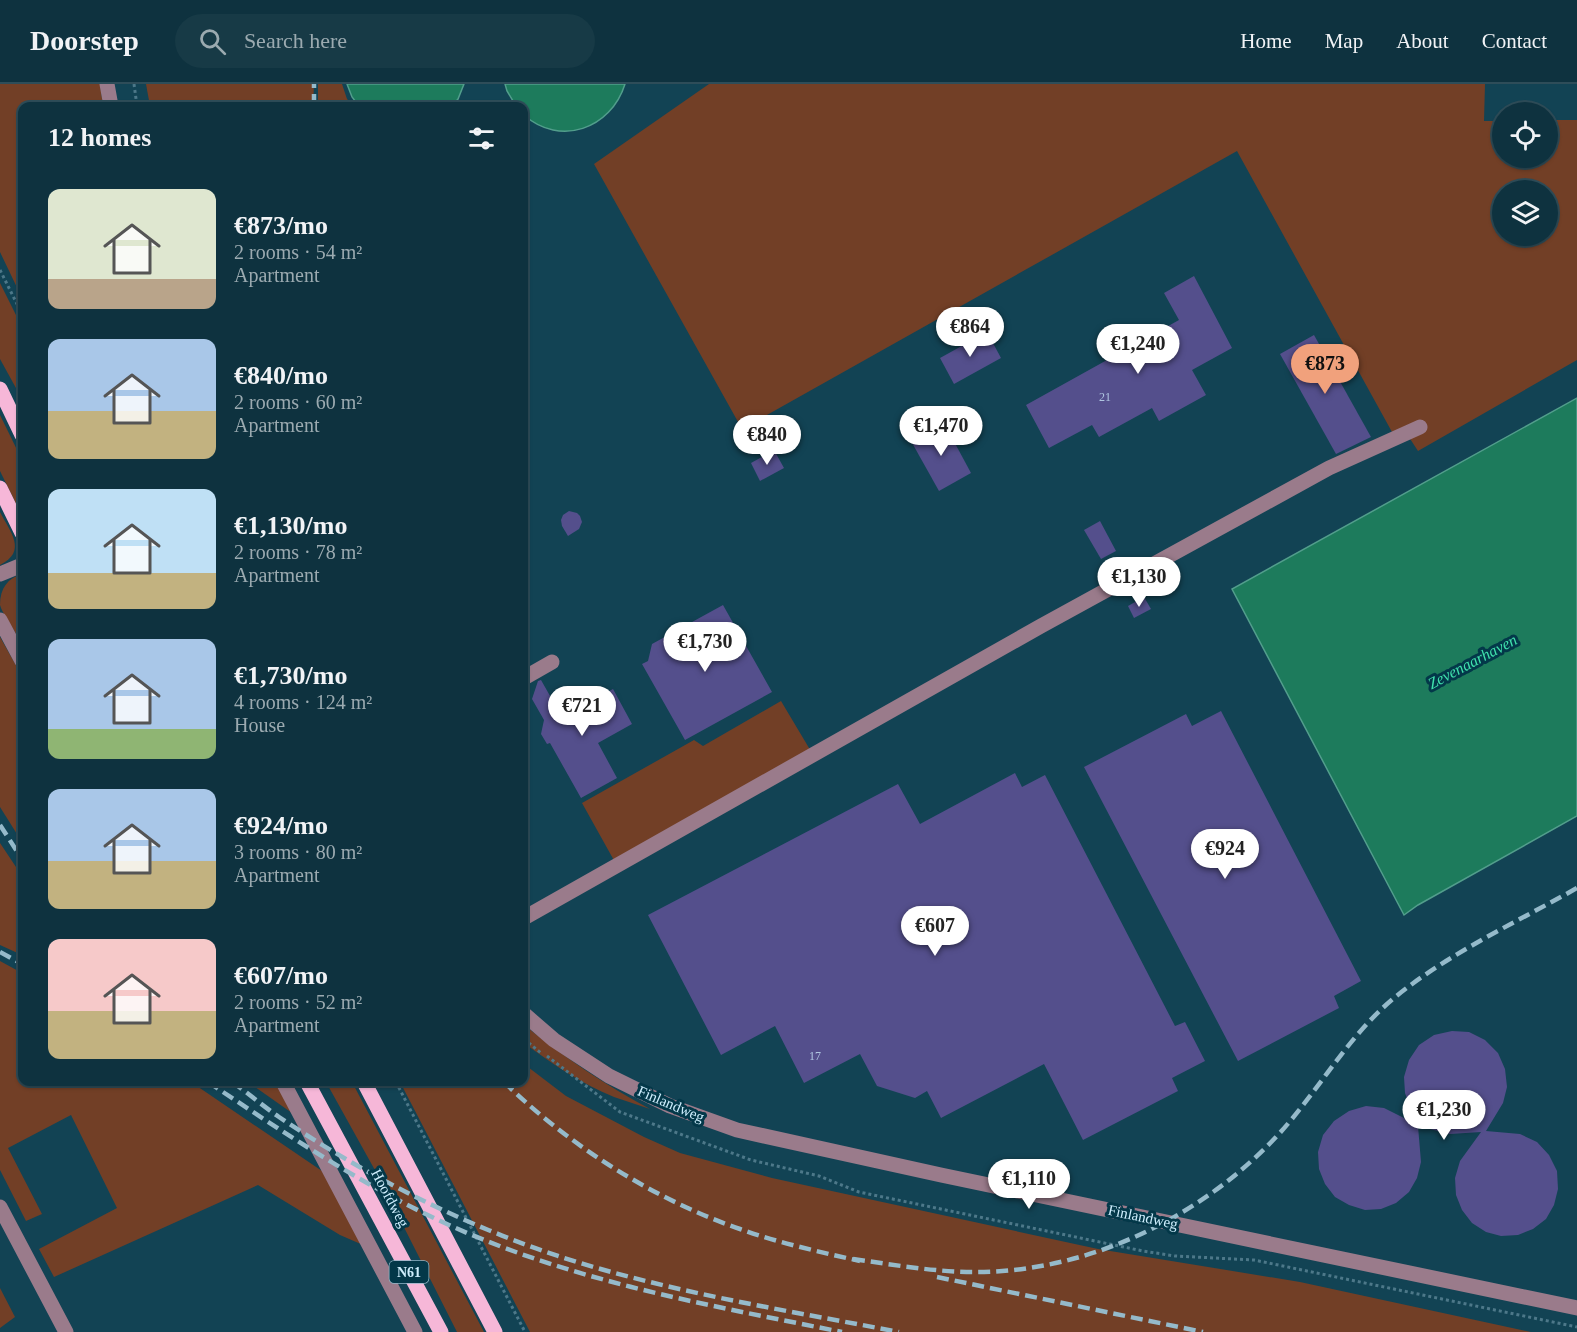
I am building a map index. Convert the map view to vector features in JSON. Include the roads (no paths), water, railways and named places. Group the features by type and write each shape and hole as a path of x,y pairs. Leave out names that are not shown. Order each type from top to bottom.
{"main road":[{"path":"0,389 18,427"},
{"path":"0,488 18,525"},
{"name":"Hoofdweg","path":"309,1086 441,1332"},
{"path":"366,1086 495,1332"}],"street":[{"path":"107,84 110,102"},
{"path":"528,916 1041,626 1329,468 1420,427"},
{"path":"0,574 18,567"},
{"path":"0,620 18,654"},
{"path":"528,676 552,662"},
{"name":"Finlandweg","path":"528,1017 554,1040 609,1076 670,1106 737,1130 1577,1308"},
{"path":"285,1086 415,1332"},
{"path":"0,1208 66,1332"}],"water":[{"path":"347,84 464,84 455,102 356,102"},
{"path":"505,84 625,84 618,100 596,122 568,131 553,130 538,125 528,118 528,102 514,102"},
{"name":"Zevenaarhaven","path":"1577,398 1577,816 1404,915 1232,589"}],"railway":[{"path":"314,84 314,102"},
{"path":"0,825 18,853"},
{"path":"853,1259 951,1271 984,1272 1025,1269 1066,1261 1105,1249 1144,1233 1215,1191 1247,1165 1292,1119 1347,1047 1377,1013 1394,998 1437,967 1483,939 1577,888"},
{"path":"0,952 18,962"},
{"path":"214,1086 296,1140 386,1194 449,1225 497,1245 593,1277 642,1290 842,1332"},
{"path":"237,1086 279,1117 379,1178 449,1213 521,1243 600,1269 684,1290 899,1332"},
{"path":"509,1086 556,1128 585,1149 644,1186 676,1202 708,1217 755,1234 860,1261"},
{"path":"937,1277 1203,1332"}]}
